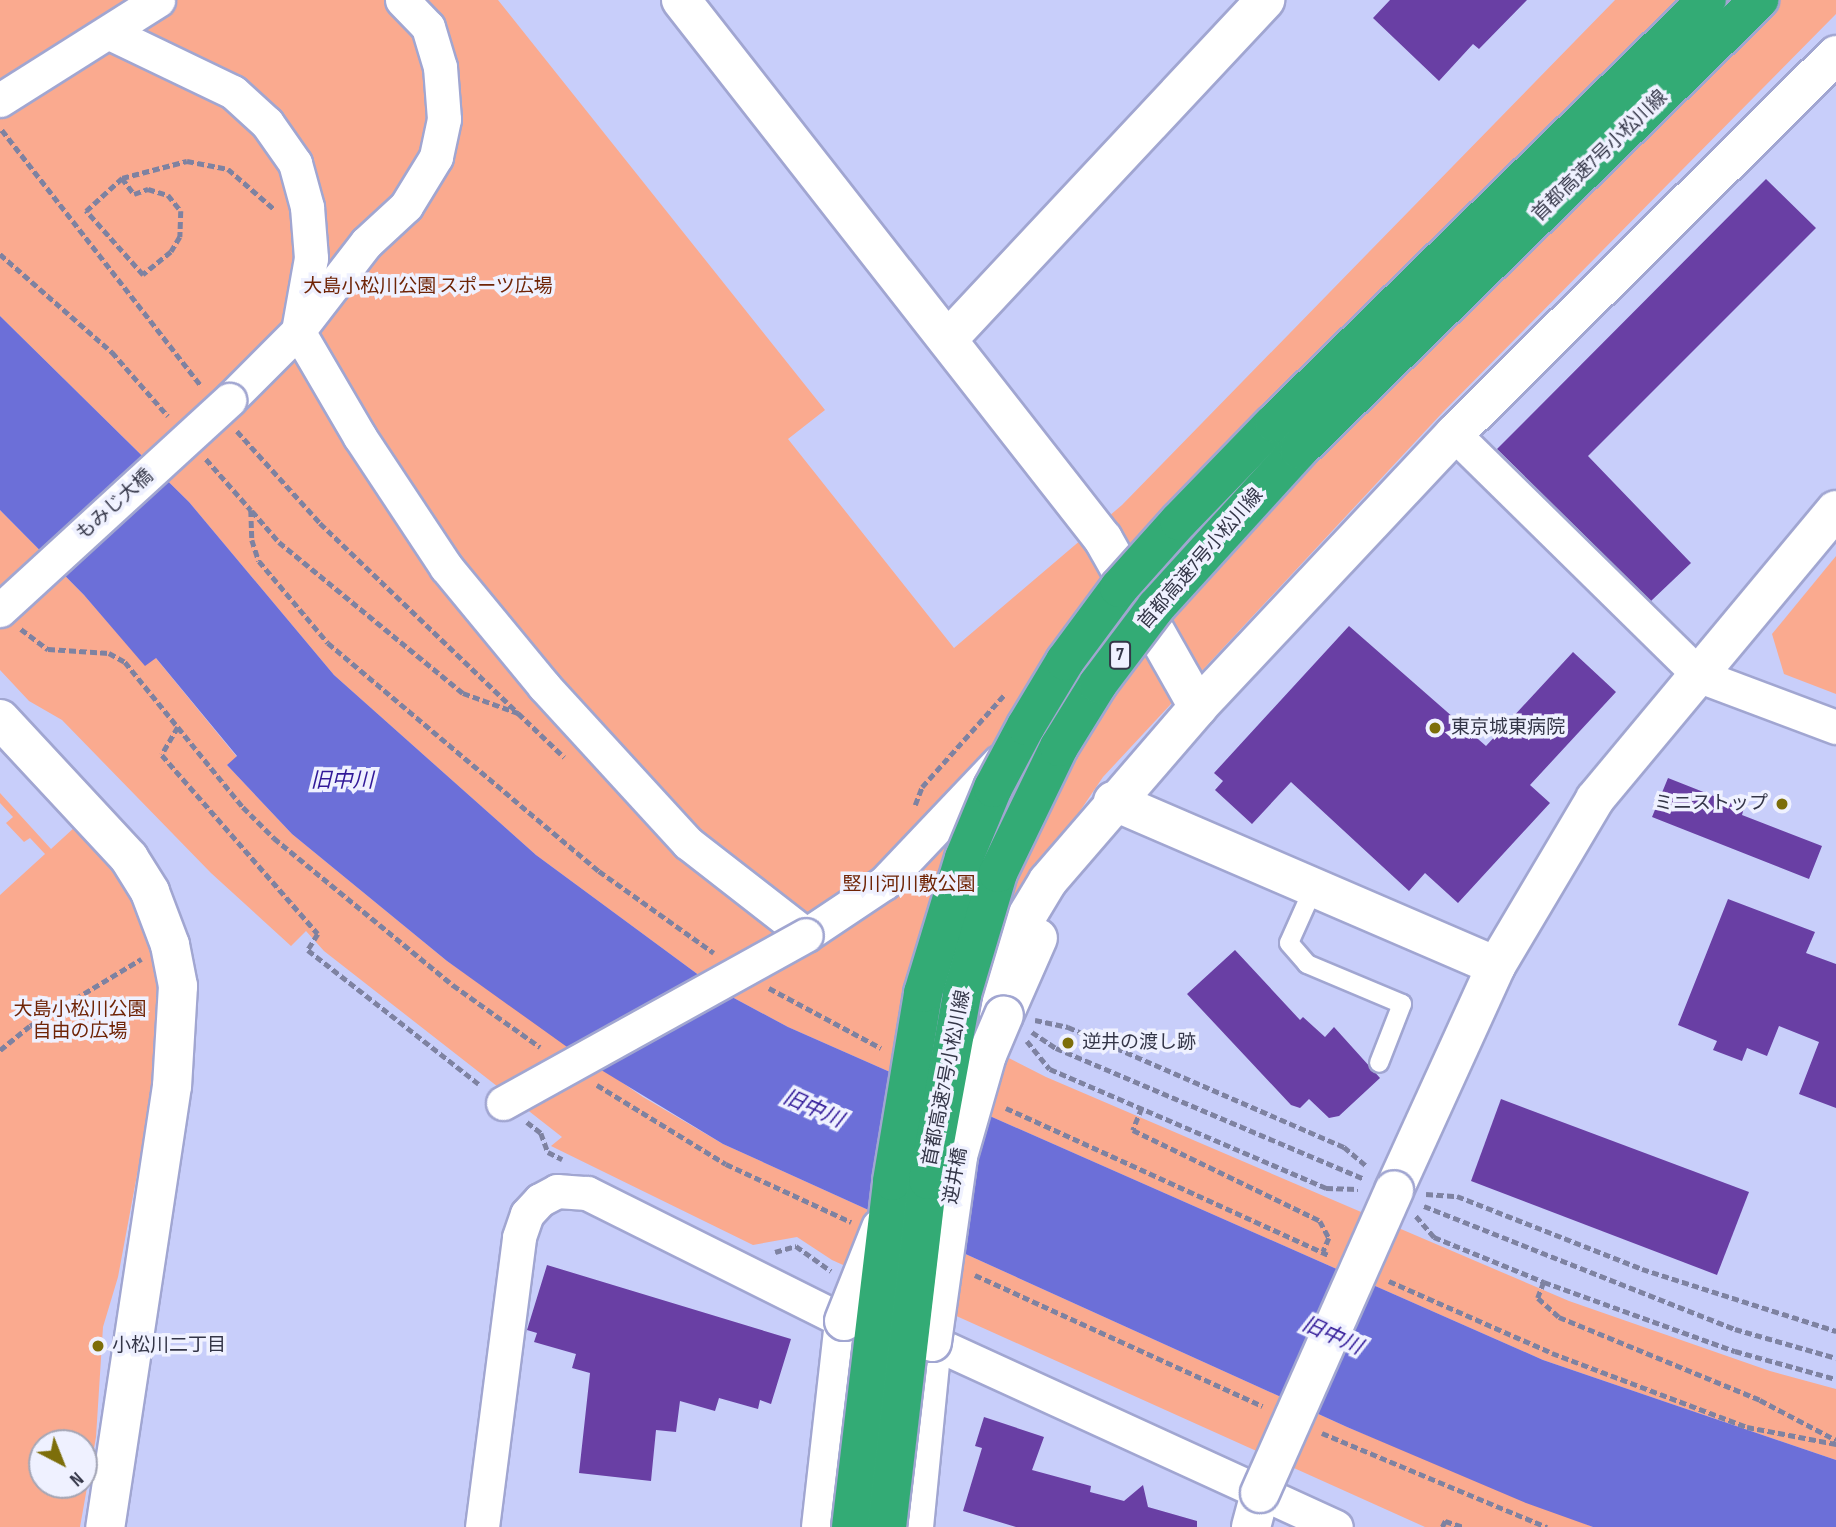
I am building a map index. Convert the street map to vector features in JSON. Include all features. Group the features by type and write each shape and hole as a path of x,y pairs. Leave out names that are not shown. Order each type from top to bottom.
{"highway":[{"name":"首都高速7号小松川線","path":"851,1527 891,1181 923,993 964,858 993,788 1026,726 1065,661 1119,588 1179,521 1273,423 1707,0"},
{"name":"首都高速7号小松川線","path":"887,1527 928,1180 962,994 998,873 1059,747 1156,607 1272,479 1759,0"}],"street":[{"path":"1,108 158,0"},
{"name":"もみじ大橋","path":"8,617 298,331 366,243 406,206 436,157 444,119 440,67 428,27 402,0"},
{"path":"681,0 949,338 1103,539 1198,707"},
{"path":"949,338 1265,0"},
{"path":"110,33 233,92 267,123 295,163 307,207 311,258 298,331 360,437 446,567 544,686 688,843 806,935"},
{"path":"821,1527 844,1321 1012,1019 1048,881 1113,801 1198,707 1454,434 1836,55"},
{"path":"1454,434 1700,676 1836,727"},
{"path":"1255,1510 1496,965 1595,799 1637,744 1700,676 1836,510"},
{"path":"503,1103 806,935 884,883 1111,636"},
{"path":"0,719 129,858 150,892 170,945 178,986 177,1040 105,1527"},
{"path":"1113,801 1496,965"},
{"name":"逆井橋","path":"914,1527 932,1342 958,1156 987,1055 1012,1019"},
{"path":"482,1527 519,1237 527,1214 541,1200 557,1191 587,1193 844,1321"},
{"path":"932,1342 1255,1510 1336,1527"}],"lane":[{"path":"1314,887 1289,943 1307,964 1402,1004 1379,1063"}],"path":[{"path":"1,108 223,406 320,523 567,760"},
{"path":"122,178 134,194 148,189 168,195 181,211 180,237 171,252 143,275 86,211 122,178 149,167 187,161 228,169 266,198 281,218"},
{"path":"0,254 113,352 177,426"},
{"path":"205,457 279,542 463,693 518,713"},
{"path":"251,510 252,540 259,561 328,643 599,871 722,959"},
{"path":"8,617 48,649 109,653 125,662 274,838 453,985 549,1053"},
{"path":"913,811 922,787 1012,685"},
{"path":"178,727 162,755 318,934 308,950 541,1133 548,1152 573,1165"},
{"path":"0,1050 30,1026 170,945"},
{"path":"766,986 886,1051"},
{"path":"1012,1019 1050,1069 1326,1188 1457,1196 1642,1269 1836,1331"},
{"path":"1012,1019 1068,1027 1345,1147 1395,1192 1434,1237 1544,1282 1735,1350 1836,1379"},
{"path":"1012,1019 1056,1048 1395,1192 1735,1329 1836,1358"},
{"path":"592,1081 726,1164 859,1226"},
{"path":"994,1102 1335,1258"},
{"path":"1142,1108 1133,1130 1321,1221 1329,1238 1323,1252"},
{"path":"770,1253 796,1246 836,1274 844,1321"},
{"path":"973,1274 1272,1409"},
{"path":"1386,1280 1552,1353 1747,1427 1836,1442"},
{"path":"1544,1282 1538,1298 1559,1317 1760,1400 1836,1442"},
{"path":"1308,1426 1547,1527"},
{"path":"1442,1527 1445,1521 1464,1527"}],"green space":[{"path":"0,0 498,0 825,410 788,439 954,648 1122,505 1615,0 1836,0 1836,14 1443,412 1103,777 1038,873 958,1032 1046,1077 1569,1301 1770,1371 1836,1389 1836,1460 1543,1360 788,1027 719,990 536,855 334,675 189,502 0,316"},
{"path":"0,510 84,595 145,665 155,657 237,757 227,765 292,834 447,961 643,1097 723,1144 1347,1427 1593,1527 1425,1527 832,1260 797,1237 753,1245 551,1146 562,1137 324,951 306,931 291,946 211,873 62,720 29,701 0,670"},
{"path":"1836,556 1836,694 1784,674 1772,634"},
{"name":"大島小松川公園 自由の広場","path":"0,793 51,849 76,826 116,871 141,915 160,981 161,1046 118,1277 103,1327 97,1429 28,1429 28,1499 85,1499 80,1527 0,1527 0,895 45,854 30,838 24,842 6,823 13,817 0,803"}],"water":[{"name":"旧中川","path":"0,316 189,502 334,675 536,855 719,990 788,1027 1543,1360 1836,1460 1836,1527 1593,1527 1526,1503 1347,1427 723,1144 588,1062 447,961 292,834 227,765 237,756 156,658 145,666 84,595 0,510"}],"building":[{"path":"1390,0 1527,0 1479,49 1473,44 1439,81 1373,18"},
{"path":"1766,179 1816,228 1588,456 1691,563 1651,601 1497,449"},
{"path":"1349,626 1486,746 1573,652 1616,692 1530,785 1550,803 1458,903 1425,873 1409,891 1291,782 1252,824 1215,790 1223,781 1214,773"},
{"path":"1668,778 1744,808 1742,815 1822,846 1809,879 1652,817"},
{"path":"1728,899 1815,932 1806,953 1836,964 1836,1108 1799,1094 1819,1042 1779,1026 1767,1056 1747,1048 1742,1061 1713,1050 1717,1041 1678,1025"},
{"path":"1235,950 1300,1020 1303,1017 1325,1037 1334,1027 1380,1078 1339,1116 1329,1118 1309,1099 1300,1108 1291,1105 1187,994"},
{"path":"1501,1099 1749,1192 1717,1275 1471,1181"},
{"path":"547,1265 791,1339 771,1404 760,1400 758,1409 719,1398 715,1411 680,1401 676,1432 656,1430 651,1481 579,1473 590,1373 572,1368 576,1354 534,1342 537,1333 527,1330"},
{"path":"984,1417 1044,1437 1032,1470 1091,1486 1090,1492 1124,1501 1143,1485 1148,1507 1197,1521 1197,1527 1016,1527 963,1511 982,1448 975,1446"}],"place":[{"name":"東京城東病院","path":"1435,728"},
{"name":"ミニストップ","path":"1782,804"},
{"name":"逆井の渡し跡","path":"1068,1043"},
{"name":"小松川二丁目","path":"98,1346"}],"park label":[{"name":"大島小松川公園 スポーツ広場","path":"428,287"},
{"name":"竪川河川敷公園","path":"909,885"}]}
